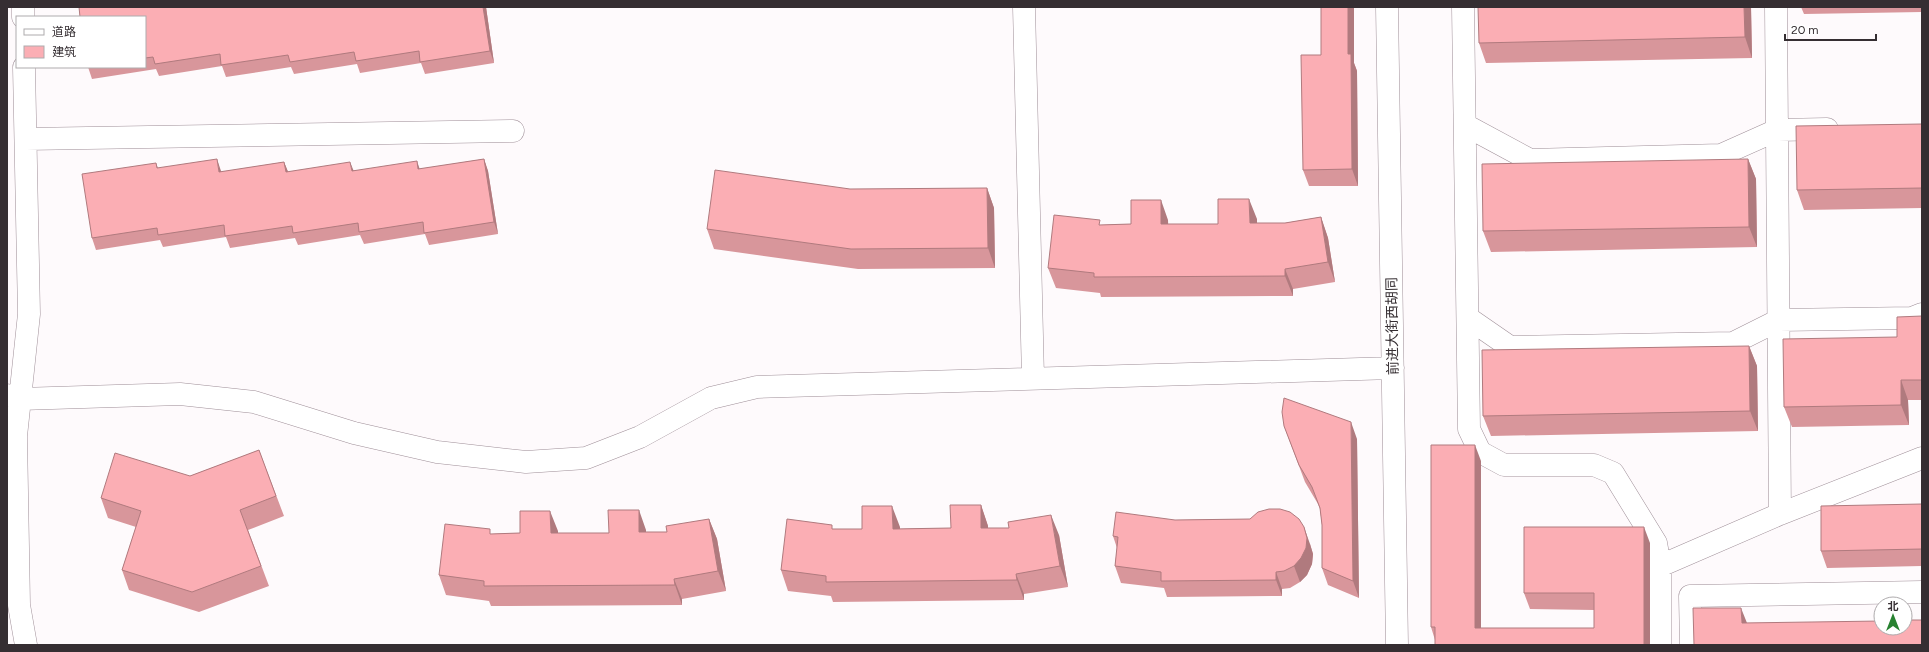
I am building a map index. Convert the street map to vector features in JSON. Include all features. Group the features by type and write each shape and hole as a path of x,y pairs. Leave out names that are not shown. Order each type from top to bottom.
{"street":[{"path":"1024,7 1033,378"},
{"name":"前进大街西胡同","path":"1387,7 1397,645"},
{"path":"1464,7 1469,430 1480,452 1504,465 1594,465 1613,473 1656,543 1660,566 1660,645"},
{"path":"1776,7 1780,514"},
{"path":"24,68 29,314 14,397 19,605 26,645"},
{"path":"1465,125 1530,160 1721,155 1777,130 1846,129"},
{"path":"26,139 513,131"},
{"path":"1468,318 1510,347 1733,343 1779,320 1912,318 1922,314"},
{"path":"14,397 180,394 254,402 354,432 437,452 526,462 586,458 640,436 711,398 757,387 1393,368"},
{"path":"1660,566 1780,514 1922,458"},
{"path":"1690,645 1690,596 1922,592"}],"building":[{"path":"79,7 483,7 490,51 420,62 419,51 356,61 354,52 290,62 288,55 221,65 220,54 155,64 153,57 146,58 146,16 80,16"},
{"path":"1321,7 1348,7 1348,54 1351,54 1352,169 1303,170 1301,55 1321,55"},
{"path":"1478,7 1744,7 1745,37 1479,43"},
{"path":"1922,124 1922,188 1797,190 1796,126"},
{"path":"217,159 219,172 284,162 286,172 350,162 352,171 417,161 418,169 484,159 494,222 424,233 423,222 359,232 358,223 293,233 292,226 225,236 224,225 158,235 157,228 92,238 82,174 156,163 157,168"},
{"path":"1748,159 1749,227 1483,231 1482,164"},
{"path":"715,170 850,189 987,188 988,248 851,249 707,229"},
{"path":"1218,199 1249,199 1250,223 1285,223 1321,217 1328,262 1285,269 1285,276 1094,277 1094,273 1048,268 1054,215 1100,220 1099,225 1131,224 1131,200 1161,200 1161,224 1218,224"},
{"path":"1922,316 1922,380 1901,380 1901,405 1784,407 1783,339 1897,337 1897,317"},
{"path":"1749,346 1750,411 1483,416 1482,350"},
{"path":"1284,398 1351,422 1353,581 1322,568 1322,525 1320,508 1312,487 1299,465 1284,426 1282,412"},
{"path":"1431,445 1475,445 1475,628 1594,628 1594,593 1524,593 1524,527 1644,527 1644,645 1435,645 1435,627 1431,627"},
{"path":"259,450 276,496 240,510 261,566 192,592 122,570 141,511 101,498 115,453 190,476"},
{"path":"1922,504 1922,549 1821,551 1821,506"},
{"path":"950,505 981,505 981,528 1009,528 1008,522 1051,515 1060,566 1016,574 1017,580 826,582 826,576 781,570 787,519 832,525 832,529 862,529 862,506 892,506 893,529 951,528"},
{"path":"1269,509 1280,509 1290,512 1299,519 1304,527 1307,538 1306,548 1301,558 1294,566 1284,571 1276,572 1276,580 1161,581 1161,572 1115,566 1118,537 1113,536 1116,512 1175,520 1250,519 1258,512"},
{"path":"608,510 639,510 639,532 667,532 666,526 709,519 718,571 674,579 675,585 484,586 484,581 439,575 445,524 490,529 490,534 520,533 520,511 550,511 551,533 609,533"},
{"path":"1693,608 1741,608 1742,623 1873,621 1873,636 1913,636 1913,620 1922,620 1922,645 1694,645"}]}
